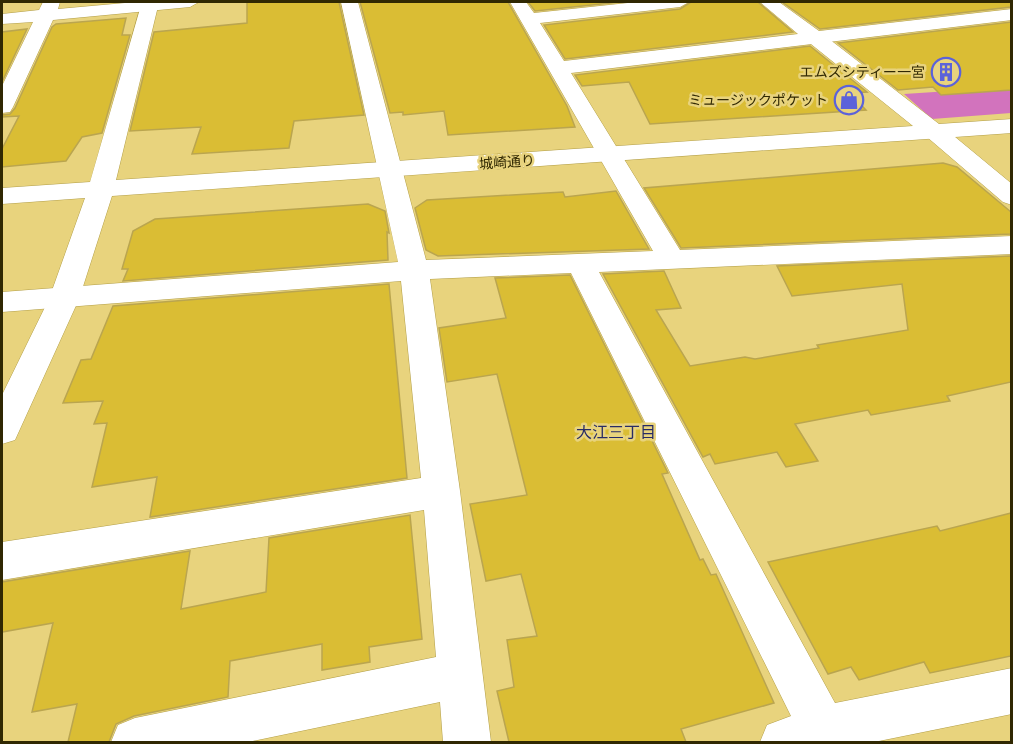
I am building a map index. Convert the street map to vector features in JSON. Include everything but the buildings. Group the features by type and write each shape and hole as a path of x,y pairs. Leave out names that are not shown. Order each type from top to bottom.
{"street":[{"path":"2,19 48,8 190,2"},
{"path":"349,2 392,170 414,270 441,491 467,742"},
{"path":"518,2 671,258"},
{"path":"528,19 680,2"},
{"path":"768,2 935,132 1011,197"},
{"path":"2,430 64,299 101,190 150,3"},
{"path":"921,6 945,21"},
{"path":"2,107 48,8"},
{"path":"560,69 813,36 1011,14"},
{"name":"城崎通り","path":"2,196 608,156 1011,126"},
{"path":"2,302 64,299 414,270 1011,244"},
{"path":"580,263 803,736 1011,692"},
{"path":"2,561 441,491"},
{"path":"135,742 460,675"}],"shaded area":[{"path":"1011,87 1011,113 932,119 904,94"}],"place":[{"name":"エムズシティー一宮","path":"946,72"},
{"name":"ミュージックポケット","path":"849,100"}],"district":[{"name":"大江三丁目","path":"616,432"}]}
